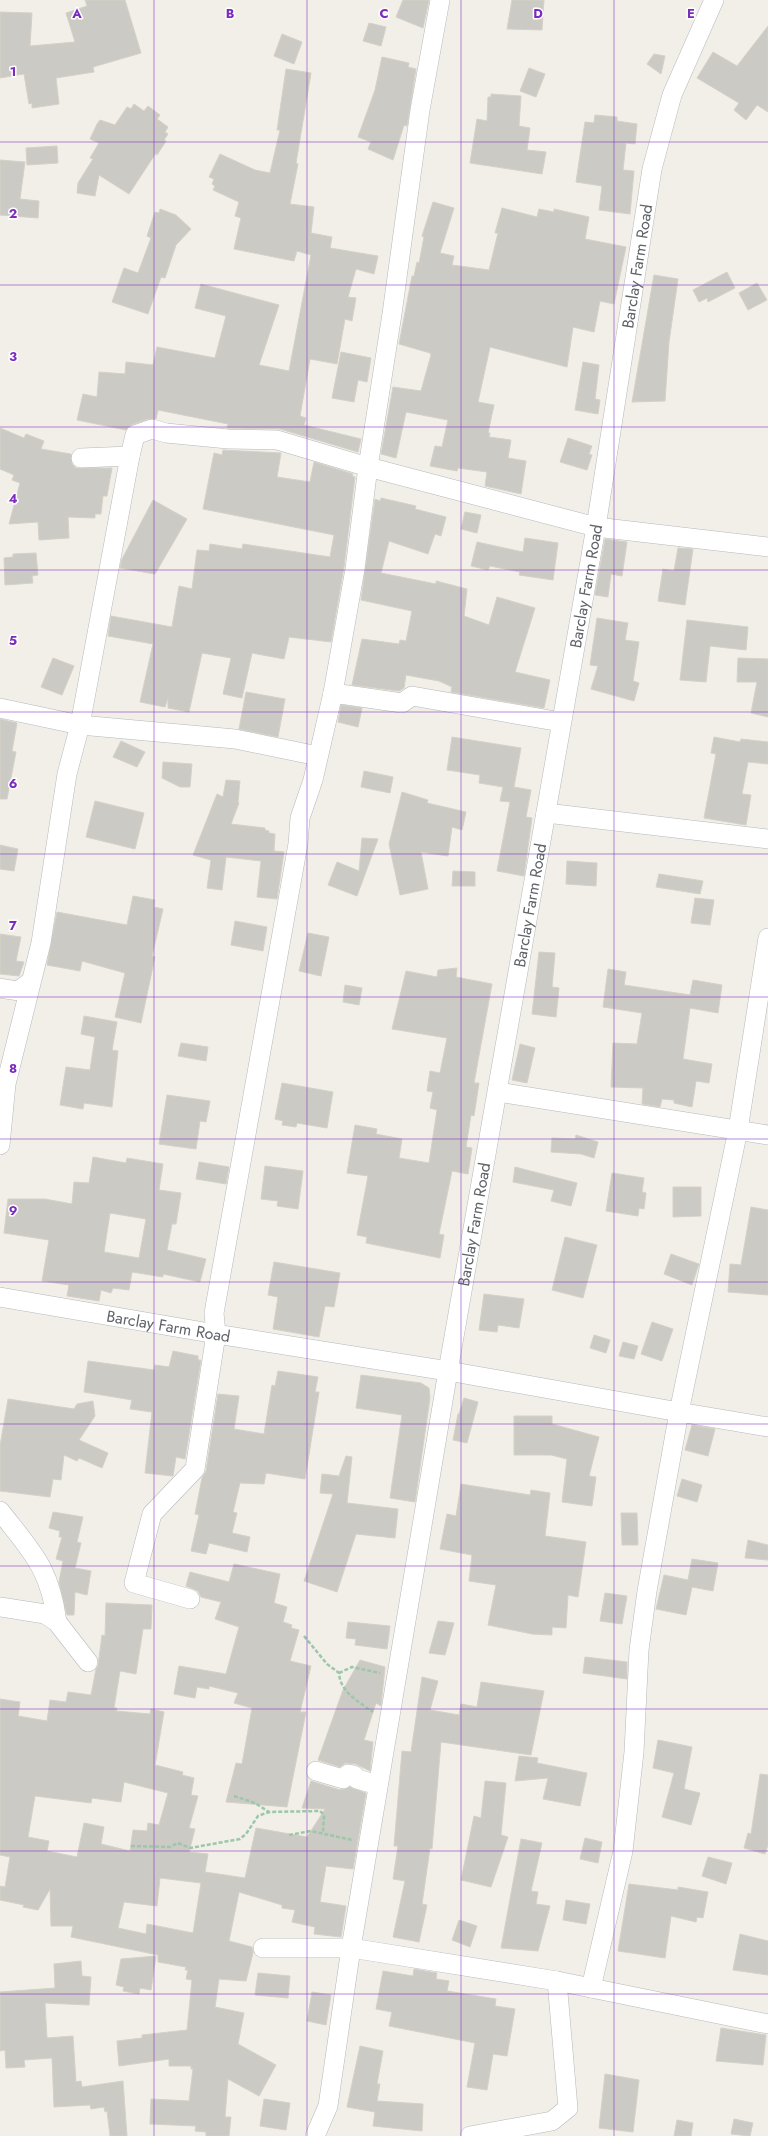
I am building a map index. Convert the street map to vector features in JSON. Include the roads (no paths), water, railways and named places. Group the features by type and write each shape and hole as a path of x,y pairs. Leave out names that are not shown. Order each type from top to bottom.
{"street":[{"path":"190,1600 134,1583 152,1514 195,1468 216,1334 214,1312 298,844 300,818 313,780 333,693 355,569 368,467 392,314 420,110 440,0"},
{"name":"Barclay Farm Road","path":"0,1297 216,1334 448,1371 596,527 652,169 672,95 714,0"},
{"path":"0,1144 6,1084 30,982 41,943 67,774 80,725 135,435 152,429 166,433 228,439 277,440 368,467 596,527 768,547"},
{"path":"80,458 130,456"},
{"path":"333,693 402,703 412,696 561,722"},
{"path":"0,708 80,725 235,739 318,756"},
{"path":"546,814 768,839"},
{"path":"591,1988 624,1851 634,1752 639,1650 647,1591 679,1412 738,1130 768,938"},
{"path":"0,988 18,990 30,982"},
{"path":"498,1092 768,1135"},
{"path":"315,2136 328,2106 368,1843 398,1677 448,1371 768,1427"},
{"path":"0,1511 39,1561 48,1579 57,1622"},
{"path":"0,1606 45,1614 57,1622 88,1662"},
{"path":"316,1771 343,1779 348,1774 354,1775 357,1779 378,1785"},
{"path":"263,1948 351,1948 556,1981 768,2024"},
{"path":"470,2136 552,2121 568,2108 556,1981"}]}
